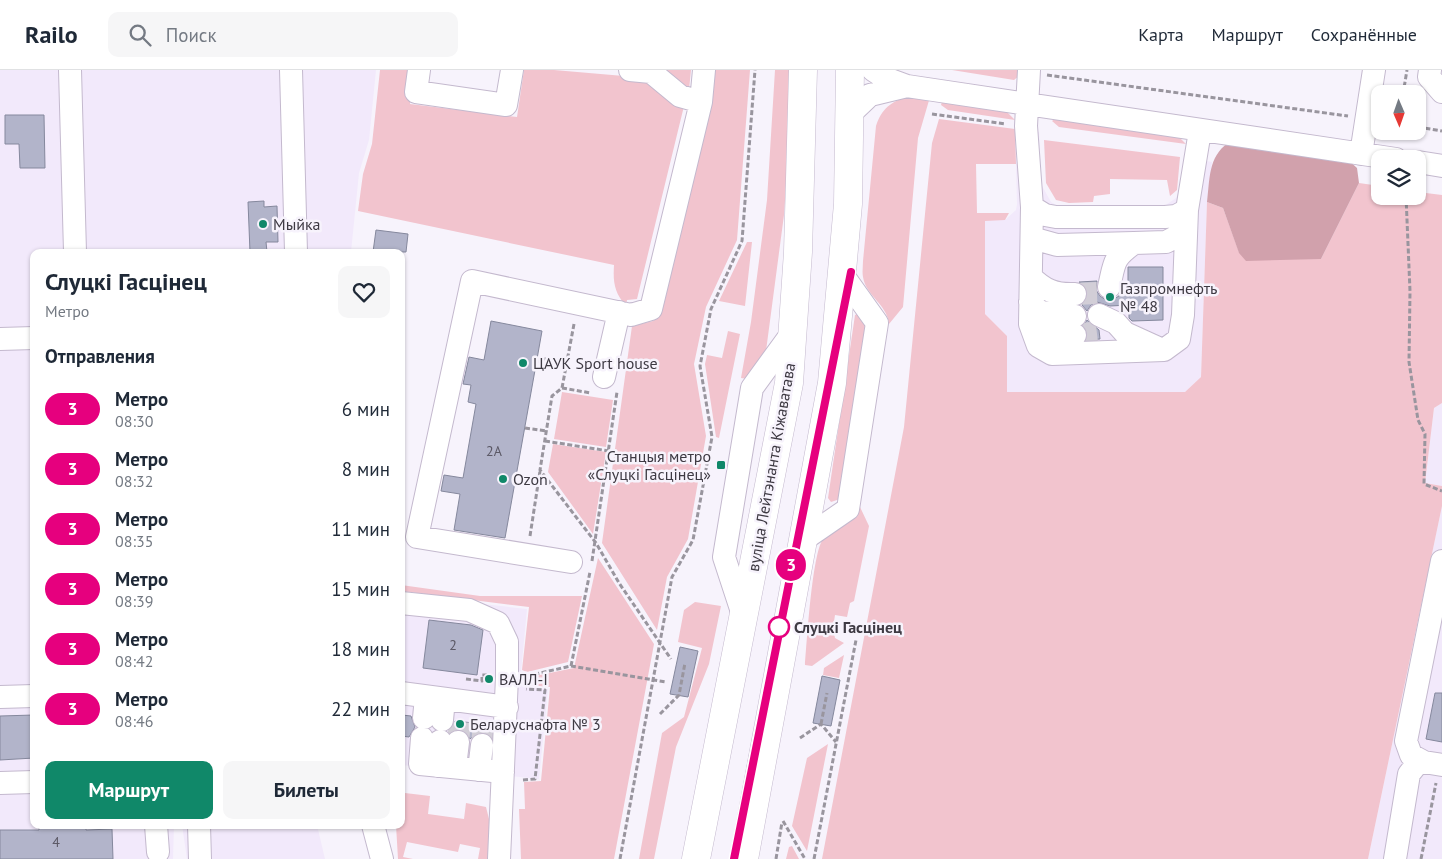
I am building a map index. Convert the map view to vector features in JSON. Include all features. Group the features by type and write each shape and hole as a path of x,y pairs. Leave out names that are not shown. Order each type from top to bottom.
{"main road":[{"name":"вуліца Лейтэнанта Кіжаватава","path":"696,859 789,382 798,242 803,70"},
{"path":"744,859 832,382 848,204 850,70"}],"street":[{"path":"70,70 75,249"},
{"path":"291,70 296,249"},
{"path":"419,70 416,92 506,105 512,70"},
{"path":"630,70 651,72 680,96 700,102"},
{"path":"571,562 417,537 472,281 631,315 651,309 700,102 704,70"},
{"path":"872,70 885,78 907,86 1371,155"},
{"path":"1361,154 1374,70"},
{"path":"1430,70 1429,76 1442,92"},
{"path":"1029,71 1026,126 1032,207 1030,324 1038,346 1052,354 1164,350 1179,339 1183,314 1187,210 1200,131"},
{"path":"850,114 870,95 907,86"},
{"path":"1426,163 1442,166"},
{"path":"1032,207 1045,215 1056,217 1165,217 1176,216 1187,210"},
{"path":"1032,238 1057,245 1166,242 1185,232"},
{"path":"1109,287 1112,268 1118,255 1134,243"},
{"path":"803,540 848,509 876,323 842,274"},
{"path":"1031,277 1042,289 1065,294 1075,315"},
{"path":"1030,302 1040,312 1075,315"},
{"path":"611,383 619,312"},
{"path":"1030,324 1043,334 1075,315"},
{"path":"1099,324 1116,323 1124,333 1164,350"},
{"path":"744,618 724,557 752,388 792,333"},
{"path":"0,339 30,338"},
{"path":"1434,768 1411,755 1406,736 1442,561"},
{"path":"405,603 469,610 498,623 507,642 479,770"},
{"path":"0,697 30,696"},
{"path":"405,696 442,720 490,720"},
{"path":"442,720 447,766"},
{"path":"442,720 420,764 503,772"},
{"path":"490,720 503,772 499,859"},
{"path":"1397,857 1409,774 1416,764 1434,768"},
{"path":"0,783 30,782"},
{"path":"156,829 158,852"},
{"path":"199,829 200,859"},
{"path":"374,829 382,859"}],"path":[{"path":"620,859 672,577 693,540 712,437 700,366 711,309 742,241 755,70"},
{"path":"1404,85 1407,70"},
{"path":"1029,71 1366,119"},
{"path":"1426,128 1442,131"},
{"path":"1406,205 1410,291 1409,362 1412,391 1418,420 1425,434 1426,441 1424,484 1442,491"},
{"path":"527,555 552,396 562,388 578,304"},
{"path":"536,362 545,359 567,363"},
{"path":"571,666 596,543 609,451 611,383"},
{"path":"525,428 546,432"},
{"path":"545,441 609,451"},
{"path":"540,470 596,543 671,659"},
{"path":"814,859 856,640"},
{"path":"660,714 679,696 685,663"},
{"path":"522,677 571,666 666,682"},
{"path":"464,679 482,681 482,675 492,676"},
{"path":"520,789 520,780 535,779 545,690 526,689 522,684"},
{"path":"827,693 822,724 836,742"},
{"path":"800,738 822,724"},
{"path":"1421,859 1434,768"},
{"path":"776,859 782,821 805,859"}],"shaded area":[{"path":"0,70 376,70 369,140 359,173 351,249 30,249 30,829 174,829 173,859 0,859"},
{"path":"380,70 413,70 410,104 517,117 524,70 554,70 647,78 684,106 637,299 627,300 626,306 622,301 615,287 614,265 358,211 363,174 372,144"},
{"path":"662,70 691,70 689,90"},
{"path":"715,70 750,70 737,240 706,307 694,364 706,436 688,539 667,577 657,630 602,543 632,326 653,321 662,312 708,119"},
{"path":"775,70 794,70 784,215 766,351 748,379 741,378 751,322 767,200"},
{"path":"952,70 1026,70 1014,80"},
{"path":"908,96 930,97 918,138 903,307 889,324 885,311 865,284 863,261 876,126 888,106"},
{"path":"943,98 1006,111 1015,120 948,110 941,105"},
{"path":"1057,117 1177,135 1186,144 1059,127 1052,121"},
{"path":"939,119 1015,129 1016,164 976,164 977,213 1009,213 1005,220 985,221 985,314 1007,336 1007,392 1185,392 1201,377 1207,202 1223,208 1239,252 1321,259 1359,183 1371,185 1371,205 1426,205 1426,193 1442,195 1442,403 1434,408 1425,483 1442,486 1442,506 1368,859 822,859 904,427 932,143"},
{"path":"1015,129 1039,132 1041,184 1051,202 1059,207 1160,209 1176,198 1180,189 1184,157 1212,162 1207,202 1201,377 1185,392 1006,392 1007,336 985,314 985,220 1005,220 1016,210"},
{"path":"1044,140 1180,157 1177,190 1170,196 1167,180 1110,179 1110,194 1094,196 1093,202 1069,203 1056,200 1046,183"},
{"path":"1228,143 1346,158 1357,168 1359,183 1321,259 1246,261 1239,253 1223,208 1207,202 1213,162 1221,149"},
{"path":"747,242 752,242 745,306 719,301"},
{"path":"859,313 869,318 840,499 831,502 828,498 855,315"},
{"path":"728,331 740,334 719,438 716,437 705,364 707,355 722,358"},
{"path":"562,392 613,400 606,447 554,439"},
{"path":"1442,403 1442,486 1425,483 1434,408"},
{"path":"553,444 606,452 593,534 548,472"},
{"path":"1442,506 1442,859 1368,859"},
{"path":"860,507 869,526 854,601 850,603 847,617 835,615 833,628 835,638 844,643 812,666 805,665 811,599 819,548 823,539 831,530 852,516"},
{"path":"598,558 654,644 614,859 521,859 519,809 525,809 524,782 541,781 550,687 529,685 525,678 574,668"},
{"path":"405,586 480,596 582,596 568,662 527,672 522,670 529,607 405,592"},
{"path":"405,595 527,609 520,683 523,687 548,689 539,779 405,765"},
{"path":"695,602 721,606 709,664 676,747 654,859 639,859 662,733 684,717 702,648 678,642 684,610"},
{"path":"844,655 839,678 823,675 824,668"},
{"path":"828,744 807,851 792,826 807,758"},
{"path":"405,793 430,796 428,814 464,819 466,803 486,807 490,823 490,859 478,859 480,848 460,844 458,852 407,842 403,857 413,859 398,859 396,829 405,829"},
{"path":"183,829 318,829 325,859 187,859"},
{"path":"792,846 799,859 786,859 789,847"}],"building":[{"path":"5,115 44,115 45,168 20,168 19,144 5,144"},
{"name":"Мыйка","path":"264,201 264,207 277,206 278,242 266,242 267,249 250,249 248,202"},
{"path":"376,230 408,234 406,252 405,249 373,249"},
{"path":"1128,267 1163,267 1163,320 1132,321 1129,318 1129,305 1110,306 1097,302 1091,305 1087,311 1082,305 1087,300 1088,293 1086,287 1079,282 1097,281 1096,290 1100,296 1106,300 1112,300 1119,296 1123,286 1128,286"},
{"path":"1087,320 1099,330 1100,339 1087,340 1087,329 1084,325"},
{"path":"491,321 542,331 505,538 454,530 460,494 441,491 444,475 463,478 476,404 468,402 471,385 463,384 469,357 484,360"},
{"path":"429,620 471,625 483,630 477,675 423,668"},
{"path":"680,647 698,651 688,697 670,694"},
{"path":"822,676 840,680 831,726 813,723"},
{"path":"1435,693 1442,693 1442,742 1426,739"},
{"path":"30,715 30,758 0,760 0,716"},
{"path":"405,715 411,716 415,727 409,737 405,736"},
{"path":"455,721 492,725 491,736 484,732 477,733 470,739 466,732 460,729 449,732"},
{"path":"112,829 113,859 0,859 0,830"}],"tunnel":[{"path":"1075,294 1099,293 1109,287"},
{"path":"1075,335 1099,332"},
{"path":"458,742 460,722"},
{"path":"482,745 484,724"}],"metro line":[{"name":"3","path":"734,859 820,418 851,272"}],"place":[{"name":"Мыйка","path":"263,224"},
{"name":"Газпромнефть № 48","path":"1110,297"},
{"name":"ЦАУК Sport house","path":"523,363"},
{"name":"Станцыя метро «Слуцкі Гасцінец»","path":"721,465"},
{"name":"Ozon","path":"503,479"},
{"name":"Слуцкі Гасцінец","path":"779,627"},
{"name":"ВАЛЛ-І","path":"489,679"},
{"name":"Беларуснафта № 3","path":"460,724"}]}
